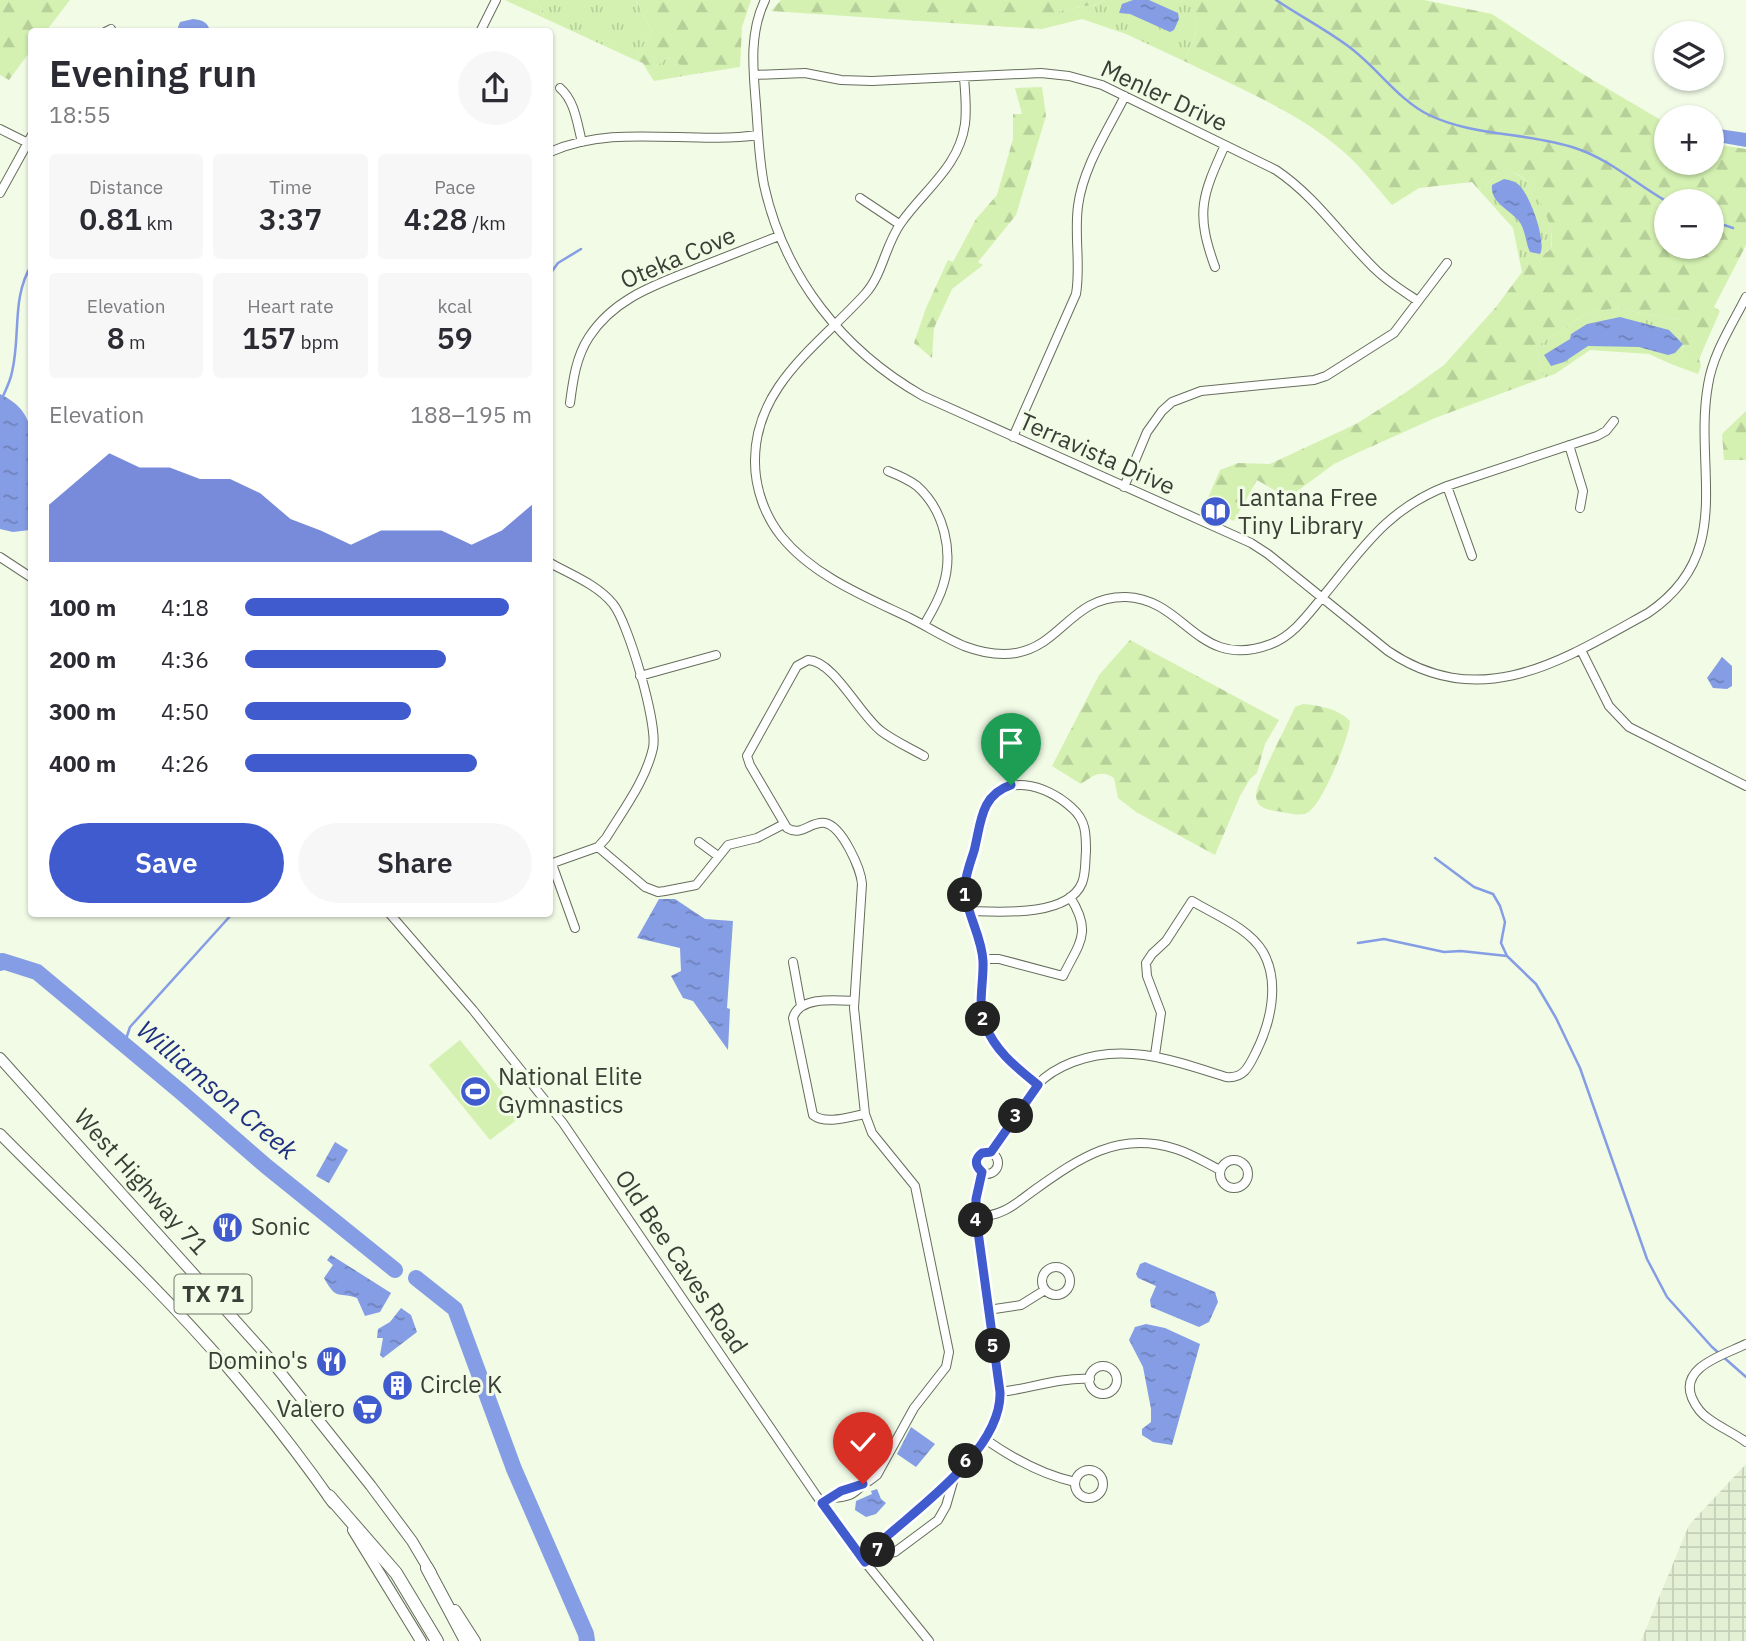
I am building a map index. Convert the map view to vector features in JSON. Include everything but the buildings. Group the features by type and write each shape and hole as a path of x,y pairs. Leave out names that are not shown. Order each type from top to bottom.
{"highway":[{"path":"329,1496 396,1573 437,1641"},
{"name":"TX 71","path":"427,1568 466,1641"}],"main road":[{"name":"West Highway 71","path":"0,1058 269,1358 371,1486 412,1541 427,1568"},
{"path":"0,1134 165,1300 226,1366 276,1426 354,1531 421,1641"},
{"name":"TX 71","path":"427,1568 475,1641"}],"street":[{"path":"482,28 496,0"},
{"name":"Terravista Drive","path":"765,0 754,40 758,135 764,182 779,236 801,279 834,326 870,361 910,388 1251,543 1404,662 1446,677 1483,681 1502,679 1541,668 1581,650 1658,607 1676,588 1694,560 1705,528 1708,384 1717,353 1746,297"},
{"name":"Menler Drive","path":"754,75 805,73 855,82 1054,74 1094,83 1290,179 1319,206 1377,271 1418,301"},
{"path":"964,77 965,117 957,152 947,169 899,225 874,281 787,374 764,412 757,440 755,463 764,505 779,534 804,559 845,585 965,646 987,653 1014,654 1026,651 1048,639 1082,609 1108,599 1125,597 1157,605 1212,645 1247,650 1270,645 1289,634 1386,522 1416,500 1447,486 1569,446 1606,431 1614,421"},
{"path":"560,88 573,105 582,142"},
{"path":"1013,437 1076,294 1080,192 1125,96"},
{"path":"0,129 28,140"},
{"path":"553,151 582,142 618,136 697,139 758,135"},
{"path":"0,193 28,144"},
{"path":"1215,267 1205,238 1203,206 1207,184 1225,145"},
{"path":"860,198 899,225"},
{"name":"Oteka Cove","path":"569,403 583,348 597,327 621,302 648,288 779,236"},
{"path":"1124,487 1147,432 1172,402 1202,391 1314,380 1326,376 1394,333 1447,263"},
{"path":"1569,446 1583,491 1580,508"},
{"path":"888,471 906,479 923,493 937,513 946,537 947,572 943,589 924,625"},
{"path":"1447,486 1472,556"},
{"path":"0,557 28,575"},
{"path":"553,565 596,589 614,606 640,677 652,720 653,745 646,769 606,838 598,847 553,863"},
{"path":"1581,650 1609,706 1629,727 1746,786"},
{"path":"640,677 716,655"},
{"path":"822,1503 856,1493 863,1484 874,1478 914,1408 946,1367 949,1352 915,1186 872,1133 864,1114 854,1001 861,870 833,827 817,824 797,831 784,824 747,756 797,666 803,661 813,660 822,663 848,691 858,708 880,730 924,756"},
{"path":"970,911 1029,911 1059,903 1079,888 1085,875 1086,835 1082,820 1071,806 1039,788 1017,784 997,791 981,814 965,879 966,901 983,959 981,1010 984,1023 999,1051 1038,1085"},
{"path":"598,847 645,887 658,892 696,885 718,856 733,842 757,838 784,824"},
{"path":"699,842 718,856"},
{"path":"553,869 575,928"},
{"path":"983,959 999,959 1063,976 1073,961 1081,938 1082,920 1070,897"},
{"path":"991,1152 1038,1085 1056,1070 1089,1057 1109,1053 1155,1055 1226,1077 1238,1077 1246,1071 1267,1029 1271,999 1269,965 1254,940 1192,901 1166,941 1146,963 1147,976 1161,1013 1155,1055"},
{"name":"Old Bee Caves Road","path":"393,917 473,1010 563,1123 822,1503 865,1562 929,1641"},
{"path":"793,962 802,1006"},
{"path":"854,1001 832,999 802,1006 793,1018 812,1114 818,1119 827,1120 864,1114"},
{"path":"976,1217 999,1214 1076,1161 1099,1150 1121,1144 1168,1146 1220,1170"},
{"path":"991,1152 996,1155 998,1165 992,1173 982,1172 976,1165 976,1160 982,1153 991,1152"},
{"path":"875,1556 882,1539 909,1519 955,1475 985,1439 999,1409 1000,1392 976,1217 976,1199 982,1172"},
{"path":"988,1310 1021,1305 1045,1290"},
{"path":"1744,1345 1707,1364 1691,1376 1690,1387 1693,1401 1708,1419 1746,1442"},
{"path":"1000,1392 1066,1380 1090,1379"},
{"path":"985,1439 1010,1456 1075,1482"},
{"path":"865,1562 875,1556 895,1552 937,1520 946,1506 955,1475"},
{"path":"909,1519 921,1533"}],"shaded area":[{"path":"1746,1464 1746,1641 1641,1641 1689,1525"}],"green space":[{"path":"0,0 70,0 48,28 28,28 28,54 9,80 0,75"},
{"path":"505,0 535,0 543,10 544,18"},
{"path":"535,0 636,0 652,31 635,60 544,18 543,10"},
{"path":"636,0 751,0 742,27 740,67 689,75 674,59 668,57 648,72 643,63 635,60 652,31"},
{"path":"781,0 1105,0 1059,11 1042,29 771,11"},
{"path":"1105,0 1181,0 1191,4 1196,27 1194,39 1184,61 1126,34 1082,19 1042,29 1059,11"},
{"path":"1181,0 1424,0 1492,14 1581,73 1654,116 1654,175 1724,175 1724,146 1746,149 1746,245 1714,307 1720,311 1699,359 1701,366 1698,374 1671,364 1684,346 1679,337 1679,320 1615,308 1585,314 1536,347 1543,378 1435,418 1357,453 1334,464 1288,498 1257,480 1234,521 1204,507 1220,470 1238,463 1270,464 1356,424 1444,365 1496,307 1530,257 1546,253 1550,249 1552,234 1536,193 1524,179 1512,173 1501,172 1479,190 1472,182 1419,188 1392,205 1351,159 1327,138 1268,102 1184,61 1194,40 1194,13 1191,5"},
{"path":"668,57 674,59 689,75 654,81 648,72"},
{"path":"1042,87 1046,116 1016,215 978,262 983,265 952,289 934,328 932,358 914,343 926,308 948,260 953,262 976,219 997,195 1013,139 1013,114 1022,114 1015,88"},
{"path":"1507,171 1532,186 1546,213 1551,233 1550,249 1522,272 1513,228 1479,190 1501,172"},
{"path":"1615,308 1679,320 1679,336 1684,345 1679,356 1671,364 1649,354 1590,350 1555,374 1543,378 1536,347 1585,314"},
{"path":"1746,411 1746,460 1724,460 1722,434"},
{"path":"1130,640 1279,720 1265,744 1257,773 1240,796 1215,855 1136,812 1118,798 1114,778 1109,775 1093,776 1081,784 1052,766 1099,675"},
{"path":"1303,704 1328,708 1350,721 1340,756 1320,798 1307,813 1265,809 1257,800 1257,790 1295,707"},
{"name":"National Elite Gymnastics","path":"460,1040 522,1116 490,1140 429,1065"}],"water":[{"path":"1133,0 1149,0 1178,13 1179,19 1174,30 1170,32 1130,14 1119,13 1122,4"},
{"path":"199,20 209,28 178,28 180,22"},
{"path":"1724,130 1746,133 1746,147 1724,143"},
{"path":"1504,179 1517,184 1528,198 1539,230 1542,248 1540,254 1530,252 1521,224 1494,196 1492,185"},
{"path":"1620,317 1669,330 1683,344 1675,353 1668,355 1639,347 1588,346 1564,362 1551,366 1544,355 1570,339 1571,334 1587,324"},
{"path":"0,394 20,408 28,423 28,530 13,532 0,529"},
{"path":"1722,657 1732,666 1732,686 1727,689 1713,688 1707,678"},
{"path":"659,899 675,899 705,919 733,921 727,1008 730,1009 728,1050 693,1001 683,998 671,976 681,971 680,948 637,938"},
{"path":"335,1142 348,1150 329,1183 316,1176"},
{"path":"331,1255 391,1293 380,1312 365,1316 357,1298 332,1290 324,1278 333,1265 327,1260"},
{"path":"1145,1262 1215,1292 1218,1302 1209,1322 1199,1327 1151,1307 1150,1300 1156,1286 1138,1278 1136,1274 1140,1264"},
{"path":"401,1308 411,1315 417,1332 383,1358 380,1355 383,1338 377,1338 378,1329 390,1322"},
{"path":"1146,1324 1165,1328 1200,1344 1172,1445 1153,1442 1142,1435 1142,1429 1151,1422 1151,1409 1143,1367 1129,1340 1135,1327"},
{"path":"911,1427 935,1444 916,1467 897,1454"},
{"path":"877,1489 886,1503 876,1514 866,1517 855,1510 856,1501"}],"waterway":[{"path":"1276,0 1348,46 1397,92 1429,115 1464,127 1575,148 1611,165 1654,193"},
{"path":"1724,225 1733,228"},
{"path":"553,270 558,263 581,249"},
{"path":"0,403 15,358 19,303 28,271"},
{"path":"1435,858 1474,887 1493,894 1505,922 1501,943 1507,956"},
{"path":"124,1045 130,1027 229,917"},
{"path":"1358,943 1384,939 1444,952 1507,956 1536,984 1580,1068 1647,1259 1667,1297 1712,1347 1746,1377"},
{"name":"Williamson Creek","path":"0,963 2,961 37,972 266,1166 395,1270"},
{"name":"Williamson Creek","path":"416,1278 455,1309 514,1469 587,1641"}],"place":[{"name":"Lantana Free Tiny Library","path":"1215,512"},
{"name":"National Elite Gymnastics","path":"475,1091"},
{"name":"Sonic","path":"228,1227"},
{"name":"Domino's","path":"331,1361"},
{"name":"Circle K","path":"397,1385"},
{"name":"Valero","path":"368,1409"}],"route":[{"path":"863,1484 841,1491 822,1503 865,1562 875,1556 882,1539 909,1519 955,1475 985,1439 999,1409 1000,1392 976,1217 976,1199 982,1172 976,1165 976,1160 982,1153 991,1152 1038,1085 999,1051 984,1023 981,1010 983,959 966,901 965,879 981,814 997,791 1011,785"}]}
